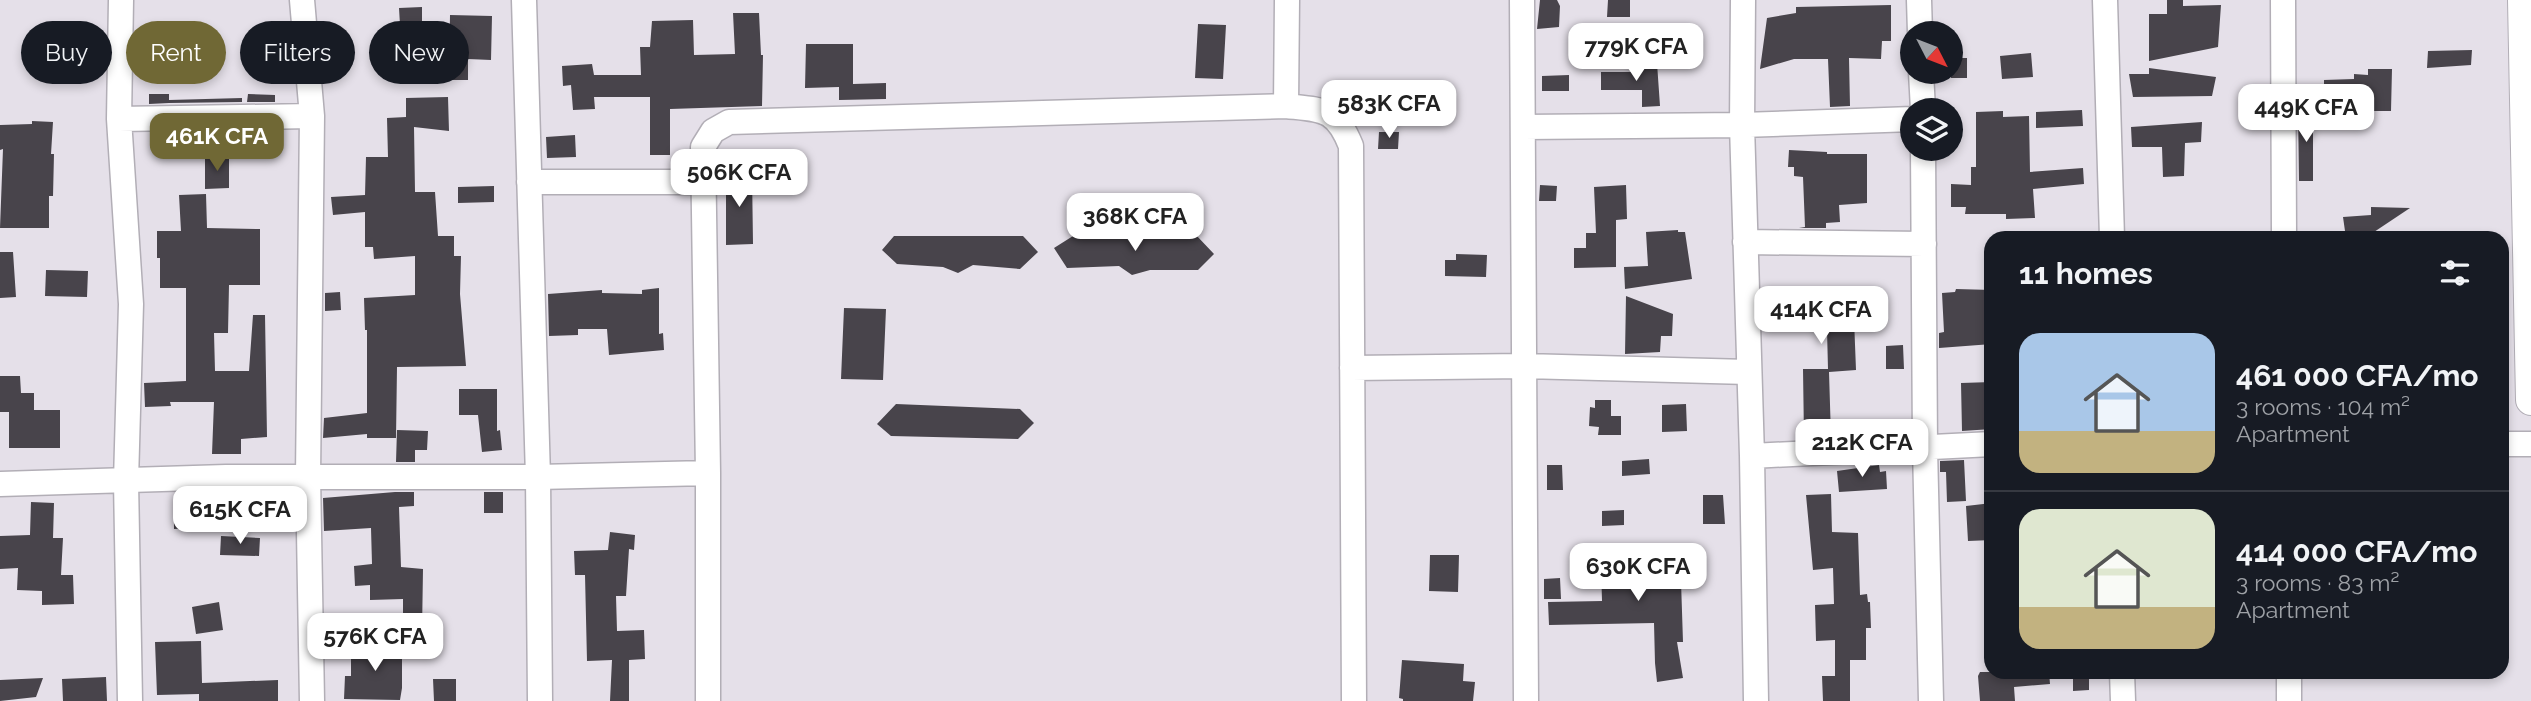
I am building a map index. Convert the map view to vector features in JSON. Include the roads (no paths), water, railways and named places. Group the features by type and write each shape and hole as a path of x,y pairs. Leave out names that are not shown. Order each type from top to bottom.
{"street":[{"path":"121,0 120,119 131,304 125,481 130,701"},
{"path":"302,0 312,116 308,476 313,701"},
{"path":"524,0 538,477 540,701"},
{"path":"1286,107 1287,0"},
{"path":"1522,0 1526,701"},
{"path":"1743,0 1742,125 1756,701"},
{"path":"1919,0 1920,21"},
{"path":"2105,0 2112,231"},
{"path":"2283,0 2284,231"},
{"path":"2523,0 2531,400"},
{"path":"708,701 703,147 713,131 729,122 1286,107 1322,110 1343,125 1351,146 1354,701"},
{"path":"120,119 312,116"},
{"path":"1523,127 1900,120"},
{"path":"1923,161 1925,448 1931,701"},
{"path":"529,182 705,182"},
{"path":"1745,242 1924,244"},
{"path":"1352,368 1524,366 1748,372"},
{"path":"1752,456 1984,444"},
{"path":"2509,444 2531,444"},
{"path":"0,484 308,476 538,477 708,473"},
{"path":"2122,679 2123,701"},
{"path":"2289,679 2290,701"}]}
